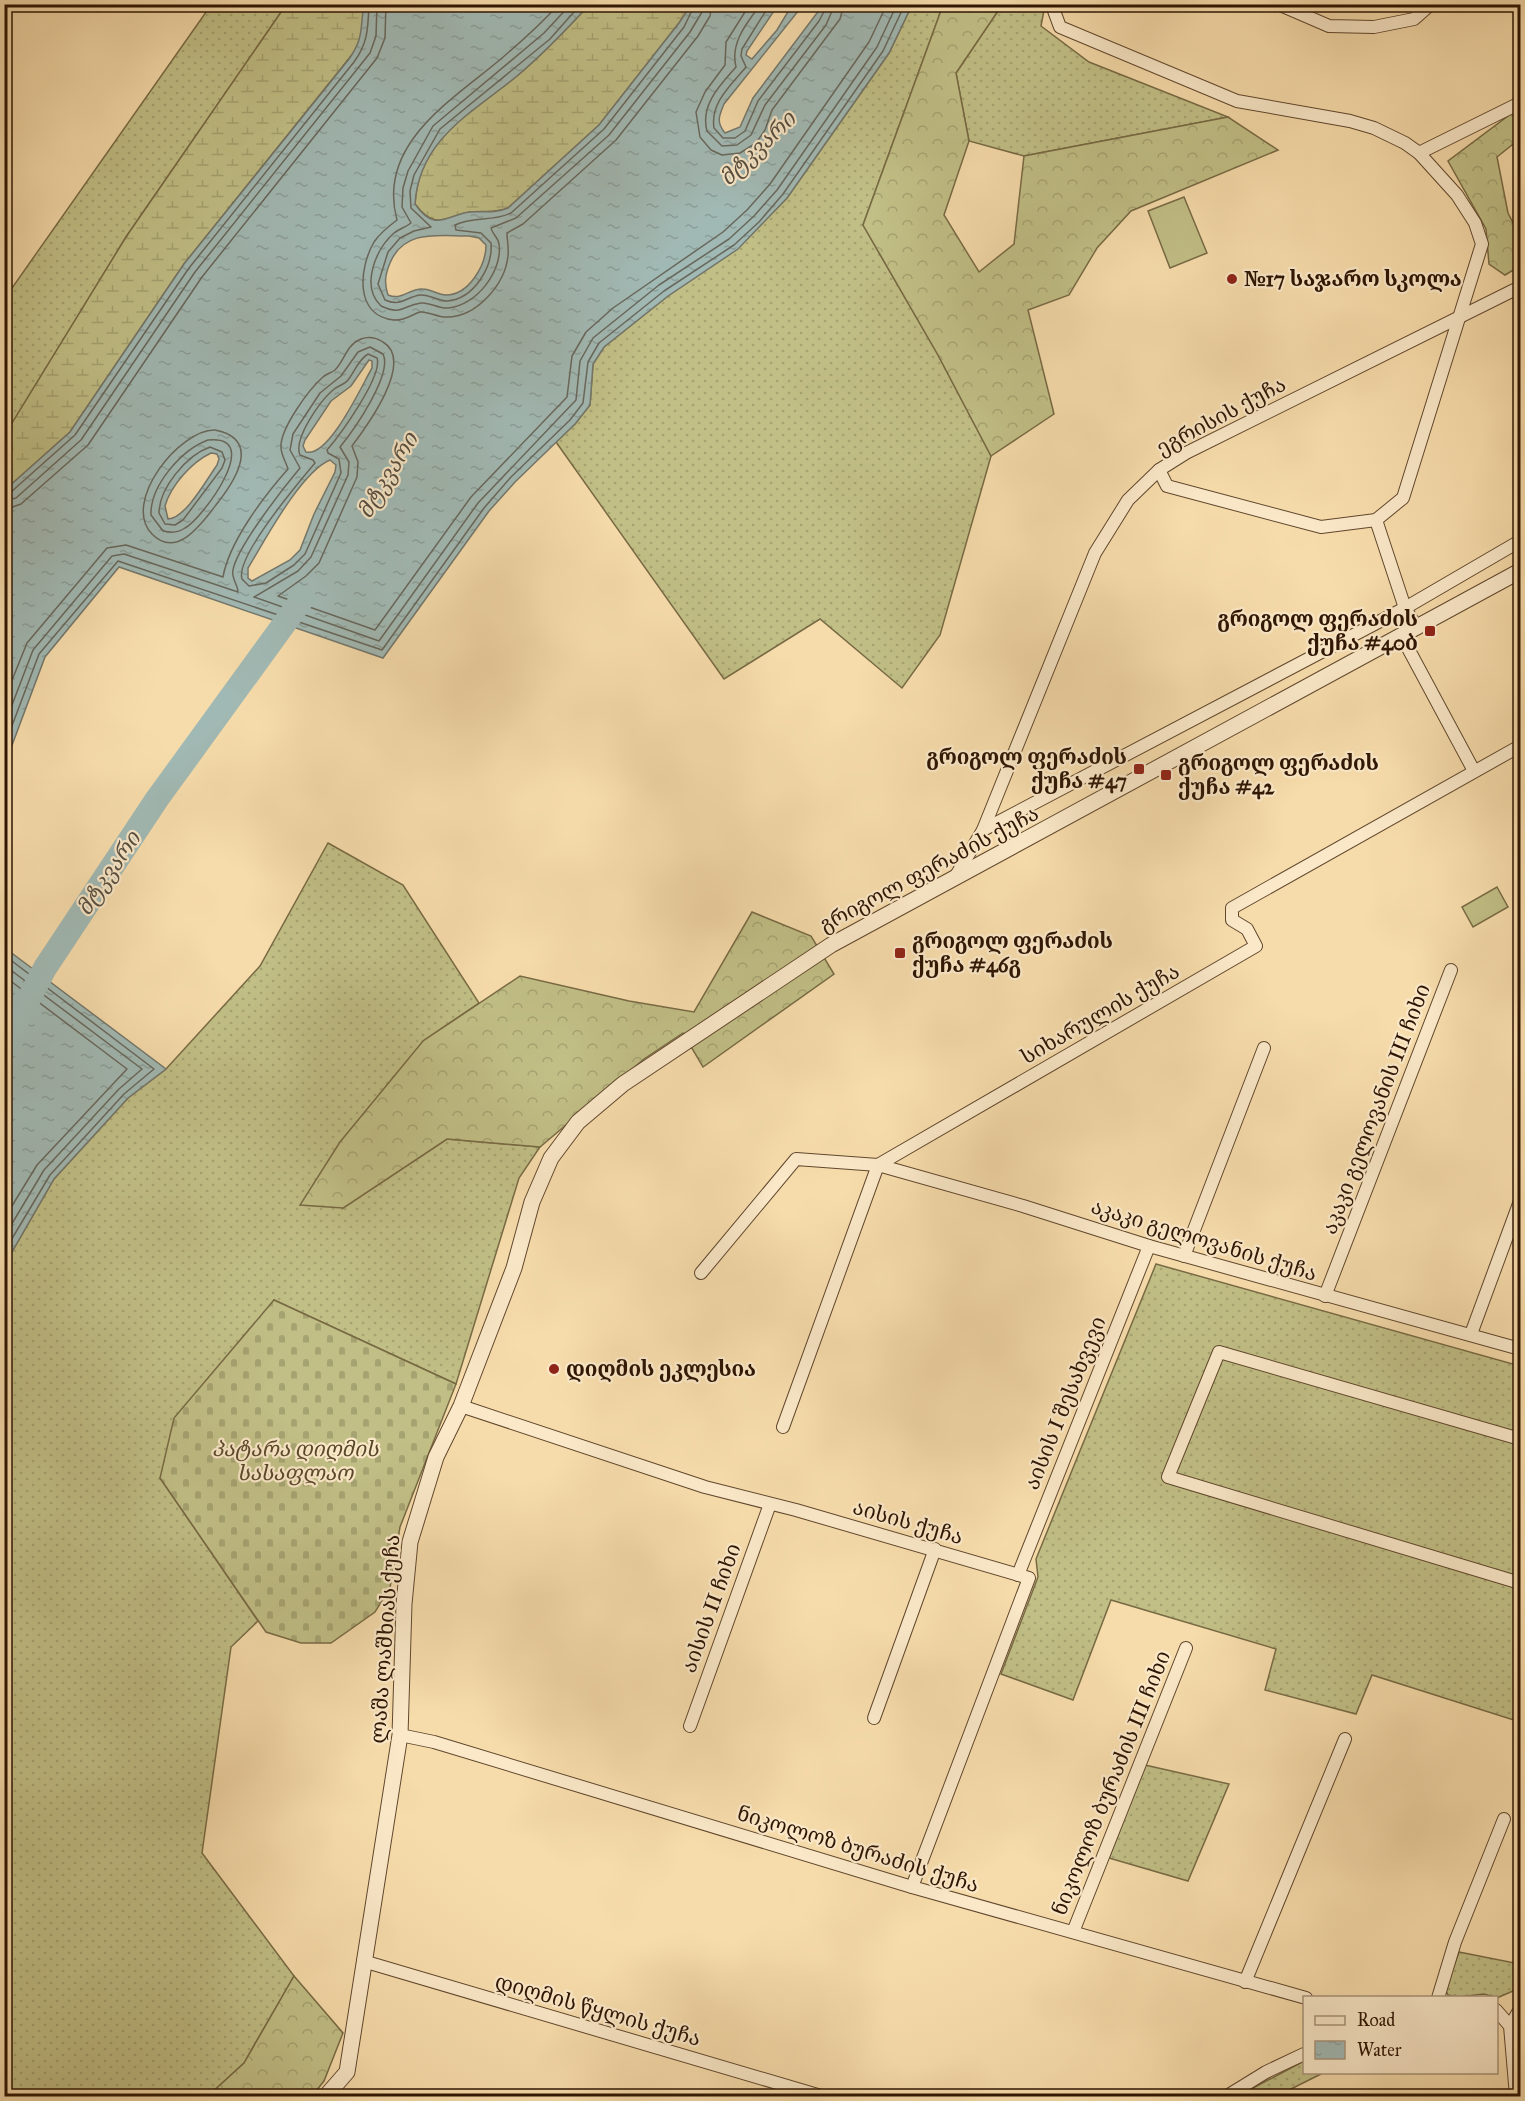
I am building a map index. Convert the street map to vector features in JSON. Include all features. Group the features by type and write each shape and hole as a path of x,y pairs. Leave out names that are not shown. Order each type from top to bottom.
{"street":[{"path":"1054,4 1053,8 1060,27 1237,101 1358,124 1405,143 1419,153 1457,195 1475,222 1482,243 1403,498 1376,520 1321,527 1167,486 1159,470"},
{"path":"1278,4 1329,26 1374,27 1414,19 1431,4"},
{"path":"1419,153 1521,103"},
{"name":"ეგრისის ქუჩა","path":"954,880 983,830 1095,553 1128,500 1159,470 1186,453 1521,286"},
{"path":"1376,520 1405,608 1417,628"},
{"path":"983,830 1405,608 1521,541"},
{"name":"გრიგოლ ფერაძის ქუჩა","path":"622,1084 808,958 1521,572"},
{"path":"1402,637 1474,771"},
{"name":"სიხარულის ქუჩა","path":"878,1165 1256,946 1247,929 1232,920 1232,908 1521,746"},
{"name":"აკაკი გელოვანის III ჩიხი","path":"1325,1296 1451,970"},
{"path":"1184,1256 1264,1048"},
{"name":"ლაშა ლაშხიას ქუჩა","path":"326,2097 346,2072 400,1735 404,1604 410,1542 436,1457 461,1406 514,1268 532,1202 551,1158 578,1122 622,1084"},
{"name":"აკაკი გელოვანის ქუჩა","path":"701,1273 796,1159 878,1165 1023,1206 1149,1246 1521,1349"},
{"path":"783,1427 878,1165"},
{"path":"1471,1334 1521,1201"},
{"name":"აისის I შესახვევი","path":"1018,1575 1149,1246"},
{"path":"1521,1439 1219,1352 1168,1477 1521,1583"},
{"name":"აისის ქუჩა","path":"461,1406 615,1459 1018,1575"},
{"name":"აისის II ჩიხი","path":"690,1726 770,1504"},
{"path":"874,1718 935,1550"},
{"path":"912,1887 1029,1578 1018,1575"},
{"name":"ნიკოლოზ ბურაძის III ჩიხი","path":"1073,1932 1186,1648"},
{"name":"ნიკოლოზ ბურაძის ქუჩა","path":"400,1735 434,1742 912,1887 1303,1997"},
{"path":"1245,1982 1345,1739"},
{"path":"1439,1996 1455,1942 1504,1819"},
{"name":"დიღმის წყლის ქუჩა","path":"363,1961 821,2097"},
{"path":"1510,2026 1521,2009"},
{"path":"1498,2011 1510,2026 1516,2097"},
{"path":"1227,2097 1266,2072 1303,2055"}],"green space":[{"path":"211,5 286,5 126,237 5,436 5,298"},
{"path":"286,5 364,5 363,34 359,46 184,264 70,432 5,490 4,436 126,237"},
{"path":"589,5 691,5 599,125 508,208 470,212 441,220 429,218 422,213 415,204 418,181 437,144 466,115 536,59"},
{"path":"912,5 943,5 863,225 938,355 991,456 940,635 902,688 820,619 724,679 556,442 575,424 590,405 593,364 604,347 668,296 737,249 787,198 889,53"},
{"path":"943,5 1002,5 956,73 969,141 944,215 979,272 1014,244 1024,156 1228,117 1278,150 1131,211 1097,248 1069,295 1028,310 1054,414 991,456 938,355 863,225"},
{"path":"1002,5 1045,5 1041,26 1089,62 1228,117 1024,156 969,141 956,73"},
{"path":"1520,107 1520,144 1512,145 1497,157 1508,213 1520,236 1520,266 1505,275 1489,264 1486,229 1448,161"},
{"path":"1184,197 1207,253 1170,268 1148,211"},
{"path":"328,843 403,885 479,1003 423,1041 343,1208 447,1139 540,1147 519,1178 456,1384 274,1300 160,1478 258,1621 231,1647 202,1853 294,1976 244,2063 208,2096 5,2096 5,1264 54,1179 128,1098 166,1069 260,966"},
{"path":"1497,887 1508,907 1473,927 1462,907"},
{"path":"752,912 811,936 834,974 703,1067 683,1033 644,1059 540,1147 447,1139 343,1208 300,1205 340,1142 423,1041 520,976 629,1001 694,1012"},
{"path":"1156,1264 1520,1366 1520,1722 1372,1675 1356,1714 1265,1690 1276,1649 1111,1600 1073,1700 1001,1674 1038,1577 1036,1559"},
{"name":"პატარა დიღმის სასაფლაო","path":"274,1300 456,1384 400,1527 390,1588 375,1612 331,1643 301,1643 266,1632 160,1478 174,1418"},
{"path":"1145,1765 1229,1784 1188,1881 1109,1858"},
{"path":"1459,1952 1520,1964 1520,1988 1498,1998 1484,1994 1453,1996 1448,1995 1445,1989"},
{"path":"294,1976 343,2033 324,2081 312,2096 208,2096 244,2063"},
{"path":"1303,2062 1303,2074 1321,2074 1277,2096 1238,2096"}],"water":[{"path":"364,4 589,5 536,59 466,116 437,145 426,162 419,181 415,204 422,213 435,220 470,212 493,212 508,208 599,125 691,5 778,5 747,51 746,55 752,59 777,30 792,5 803,5 724,104 719,119 720,126 725,133 740,127 753,98 823,5 912,5 889,53 787,198 738,249 668,296 604,347 593,364 590,405 575,424 515,482 489,511 383,658 119,567 45,657 5,764 5,490 70,432 184,264 349,59 361,33","holes":["434,236 469,236 479,238 486,245 483,261 475,278 454,294 446,295 418,289 398,296 388,295 387,271 396,252 404,244 413,240","369,360 372,361 372,368 334,433 315,451 306,452 303,446 305,440 331,401 351,386","211,453 217,454 219,459 217,465 188,506 175,517 168,519 165,506 172,490 183,475","330,460 336,465 335,472 314,514 300,550 290,560 252,581 248,578 248,568 284,508 307,478"]},
{"path":"5,948 166,1069 128,1098 54,1179 5,1264"}],"waterway":[{"name":"მტკვარი","path":"4,1046 45,968 157,799 303,598"}],"place":[{"name":"№17 საჯარო სკოლა","path":"1232,279"},
{"name":"გრიგოლ ფერაძის ქუჩა #40ბ","path":"1430,631"},
{"name":"გრიგოლ ფერაძის ქუჩა #47","path":"1139,769"},
{"name":"გრიგოლ ფერაძის ქუჩა #42","path":"1166,775"},
{"name":"გრიგოლ ფერაძის ქუჩა #46გ","path":"900,953"},
{"name":"დიღმის ეკლესია","path":"554,1369"}]}
